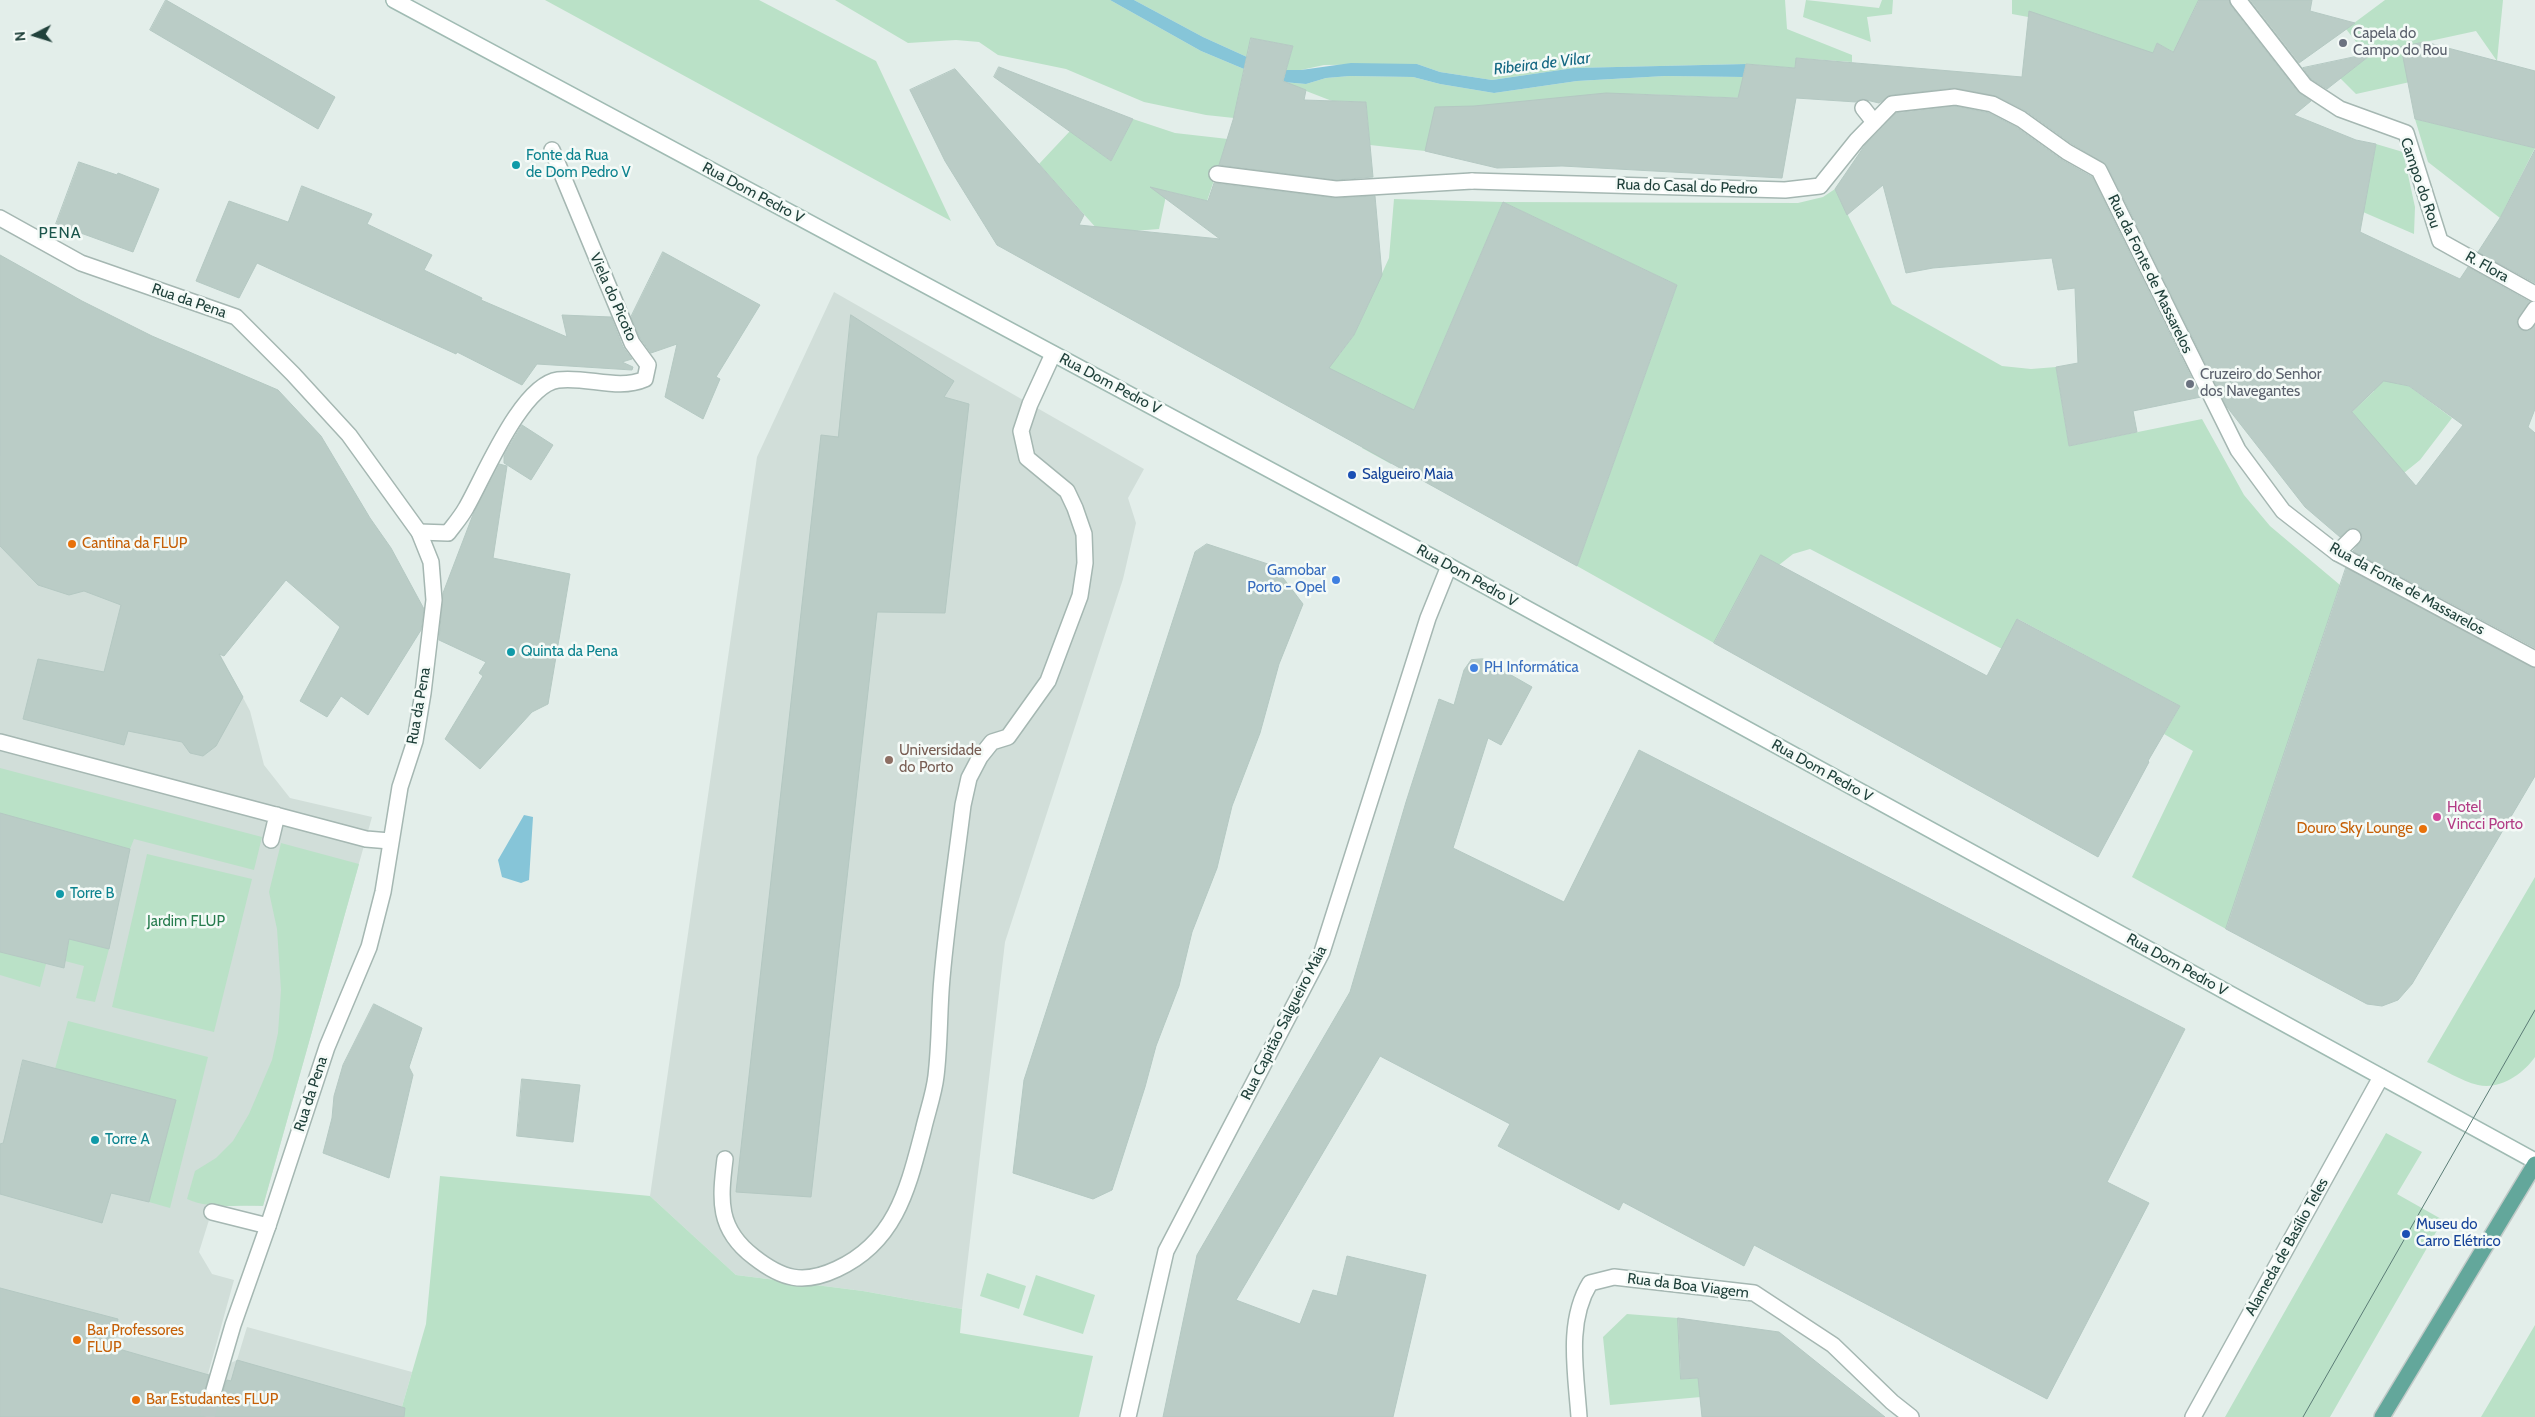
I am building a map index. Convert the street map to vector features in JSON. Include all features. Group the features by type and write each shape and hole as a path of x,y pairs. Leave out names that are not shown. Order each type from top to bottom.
{"main road":[{"path":"2382,1417 2535,1162"}],"street":[{"name":"Rua Dom Pedro V","path":"394,0 1449,566 2535,1162"},
{"name":"Campo do Rou","path":"2238,0 2305,86 2340,109 2406,133 2440,241"},
{"name":"Rua do Casal do Pedro","path":"1217,174 1336,189 1472,182 1785,190 1820,186 1874,122 1892,104 1954,96 1992,104 2022,119 2067,152 2099,170"},
{"path":"1863,108 1874,122"},
{"name":"Viela do Picoto","path":"419,532 448,533 465,511 518,413 537,391 557,380 633,385 645,379 648,365 632,343 552,150"},
{"name":"Rua da Fonte de Massarelos","path":"2099,170 2238,450 2283,511 2337,553 2535,659"},
{"name":"Rua da Pena","path":"0,218 81,264 236,317 293,374 349,435 419,532 430,562 434,600 423,694 415,741 400,787 383,892 369,946 327,1046 268,1226 233,1325 214,1390"},
{"name":"R. Flora","path":"2440,241 2535,294"},
{"path":"2526,322 2535,308"},
{"path":"725,1159 720,1198 734,1239 768,1268 786,1278 808,1278 828,1273 850,1263 875,1243 899,1210 916,1160 936,1076 942,978 963,805 969,778 980,757 992,742 1008,737 1048,681 1080,596 1085,563 1084,534 1075,508 1067,491 1027,458 1021,430 1030,404 1053,354"},
{"path":"2337,553 2353,537"},
{"name":"Rua Capitão Salgueiro Maia","path":"1128,1417 1166,1252 1322,952 1428,618 1449,566"},
{"path":"0,742 366,840 390,841"},
{"path":"271,840 277,815"},
{"name":"Alameda de Basílio Teles","path":"2194,1417 2381,1077"},
{"path":"212,1212 268,1226"},
{"name":"Rua da Boa Viagem","path":"1579,1417 1574,1334 1577,1312 1581,1298 1590,1283 1614,1277 1754,1293 1833,1345 1892,1402 1911,1417"}],"shaded area":[{"name":"Universidade do Porto","path":"834,292 1144,469 1128,498 1136,523 1123,579 1005,942 962,1309 863,1291 736,1275 650,1196 757,457"},
{"path":"0,293 180,578 250,711 264,765 290,798 372,817 263,1206 214,1204 199,1252 212,1274 234,1280 208,1374 237,1360 247,1327 412,1372 399,1417 0,1417"}],"green space":[{"path":"545,0 759,0 876,61 951,221"},
{"path":"835,0 1110,0 1201,51 1244,69 1234,118 1206,115 1144,102 1066,69 998,55 979,42 956,40 908,43"},
{"path":"1134,0 1785,0 1787,29 1852,55 1852,62 1797,58 1795,68 1746,64 1574,68 1492,80 1440,72 1417,64 1324,65 1301,70 1286,70 1293,46 1251,38 1247,57 1203,37"},
{"path":"1806,0 1879,8 1882,0 1893,0 1892,14 1867,17 1871,42 1803,17"},
{"path":"2012,0 2199,0 2173,52 2157,43 2148,66 2104,37 2066,24 2012,14"},
{"path":"2385,0 2503,0 2497,61 2476,31 2402,47 2410,82 2356,94 2340,78 2368,57 2346,29"},
{"path":"1350,76 1413,77 1440,84 1494,93 1577,81 1665,76 1743,77 1746,98 1636,94 1591,95 1425,151 1370,145 1366,102 1332,101 1283,82 1306,84 1326,78"},
{"path":"1133,119 1175,133 1228,139 1207,201 1167,191 1159,229 1133,231 1106,239 1039,164 1070,131 1111,161"},
{"path":"2415,119 2535,148 2500,218 2428,162"},
{"path":"2376,144 2403,152 2415,207 2414,234 2363,212"},
{"path":"1835,189 1892,304 2002,366 2031,369 2056,367 2069,446 2202,419 2244,495 2270,526 2340,585 2226,929 2132,877 2193,751 2164,734 2180,706 2018,619 2002,649 1810,549 1793,554 1779,565 1761,556 1714,643 1577,566 1677,285 1503,202 1798,203 1823,197"},
{"path":"1394,199 1503,202 1391,464 1362,448 1382,394 1318,365 1339,355 1354,335 1389,258"},
{"path":"2364,366 2396,383 2409,386 2452,418 2420,460 2399,477 2352,412 2374,391"},
{"path":"0,768 262,837 254,870 134,839 130,849 3,814 0,823"},
{"path":"281,843 359,864 263,1206 224,1206 195,1202 187,1199 195,1171 216,1158 233,1141 249,1114 272,1060 278,1033 281,990 277,929 269,892"},
{"name":"Jardim FLUP","path":"147,854 252,879 214,1032 112,1007"},
{"path":"2535,877 2535,1057 2517,1075 2503,1083 2486,1086 2478,1085 2427,1062"},
{"path":"69,939 109,949 95,1002 76,998 84,966 65,961"},
{"path":"0,952 46,964 40,987 0,975"},
{"path":"68,1021 208,1057 170,1208 149,1202 176,1100 55,1069"},
{"path":"2386,1133 2422,1152 2397,1194 2443,1220 2330,1417 2225,1417"},
{"path":"440,1176 650,1196 736,1275 863,1291 962,1309 960,1333 1093,1356 1079,1417 399,1417 426,1324"},
{"path":"987,1273 1026,1286 1019,1309 980,1296"},
{"path":"1036,1275 1095,1295 1083,1334 1023,1315"},
{"path":"1627,1314 1678,1318 1681,1379 1699,1378 1701,1397 1610,1405 1603,1337"},
{"path":"2535,1325 2535,1417 2481,1417"}],"water":[{"path":"1110,0 1134,0 1203,37 1247,57 1244,69 1201,51"},
{"path":"1351,63 1417,64 1440,72 1492,80 1574,68 1746,64 1743,77 1665,76 1577,81 1494,93 1440,84 1413,77 1350,76 1326,78 1306,84 1283,82 1286,70 1301,70"},
{"path":"524,815 533,817 529,880 521,883 502,877 498,860"}],"building":[{"path":"166,0 335,97 318,129 150,30"},
{"path":"2199,0 2229,0 2231,6 2298,92 2311,101 2294,115 2356,140 2376,144 2360,232 2460,279 2468,267 2530,302 2517,322 2520,329 2525,331 2530,330 2535,325 2535,409 2528,427 2535,433 2535,648 2353,551 2362,540 2359,530 2350,528 2340,537 2305,507 2227,407 2107,165 2072,144 2026,111 1996,96 1954,88 1891,95 1879,103 1862,99 1856,102 1796,98 1782,178 1562,166 1497,168 1425,151 1435,107 1474,106 1606,93 1738,98 1746,64 1795,68 1796,58 2022,77 2029,11 2153,53 2157,43 2173,52","holes":["2384,381 2409,386 2463,425 2416,486 2352,412"]},
{"path":"2250,0 2312,0 2310,11 2355,23 2299,63"},
{"path":"1251,38 1293,46 1283,81 1306,90 1304,100 1366,102 1373,177 1336,180 1219,165 1233,120"},
{"path":"2425,42 2535,71 2535,148 2415,119 2401,47"},
{"path":"2373,53 2327,89 2311,79 2303,68"},
{"path":"999,67 1133,119 1111,161 994,77"},
{"path":"955,69 1084,215 1079,225 1220,239 1150,187 1208,201 1214,183 1335,198 1375,196 1382,275 1354,335 1329,368 1414,410 1503,202 1677,285 1577,566 997,245 945,161 910,90"},
{"path":"1955,106 1989,113 2016,127 2062,160 2092,177 2201,397 2133,411 2137,432 2069,446 2056,367 2078,363 2075,288 2058,290 2052,258 1933,268 1906,273 1883,185 1847,215 1835,189 1865,145 1896,113"},
{"path":"2535,150 2535,283 2478,252 2500,218"},
{"path":"79,162 117,175 118,173 159,189 133,252 56,224"},
{"path":"302,186 372,214 367,224 432,255 424,270 482,298 481,300 567,337 562,315 611,317 623,347 632,359 622,362 633,367 632,370 537,364 522,385 457,352 456,354 257,263 239,298 196,281 229,201 288,222"},
{"path":"663,252 760,305 716,377 720,379 703,419 665,397 677,344 651,353 640,338 631,317"},
{"path":"0,255 82,301 152,336 278,390 321,436 370,518 391,548 424,609 421,630 368,715 341,696 327,717 300,701 340,627 286,580 224,656 219,654 243,697 216,746 203,756 190,753 182,742 128,731 124,745 23,719 38,659 104,672 121,605 84,591 69,595 38,585 0,546"},
{"path":"851,315 954,381 944,397 969,404 945,613 877,612 811,1197 736,1192 821,435 838,437"},
{"path":"522,425 553,445 531,480 504,463 504,455"},
{"name":"Quinta da Pena","path":"499,464 507,466 493,558 570,574 548,704 532,712 480,769 445,739 483,676 479,673 486,662 439,640 443,593 474,512"},
{"path":"1207,544 1274,566 1303,604 1279,664 1260,733 1232,806 1217,868 1192,932 1179,986 1156,1046 1112,1190 1093,1199 1013,1173 1024,1080 1195,552"},
{"path":"1761,555 1987,676 2017,619 2180,706 2148,761 2098,857 1714,643"},
{"name":"Hotel Vincci Porto","path":"2346,568 2535,668 2535,776 2412,984 2398,1000 2382,1006 2367,1004 2226,929"},
{"path":"1483,659 1532,687 1501,745 1488,738 1453,848 1564,902 1639,750 2185,1029 2107,1182 2149,1203 2047,1399 1754,1245 1744,1266 1623,1202 1619,1210 1498,1146 1510,1124 1380,1056 1236,1300 1300,1324 1313,1290 1337,1296 1347,1256 1426,1275 1393,1417 1163,1417 1197,1255 1350,992 1406,802 1439,699 1454,705 1464,670 1471,660"},
{"name":"Torre B","path":"0,813 130,849 109,949 69,939 64,968 0,952"},
{"path":"374,1004 422,1028 409,1067 413,1075 389,1178 323,1153 332,1118 334,1096 343,1065"},
{"name":"Torre A","path":"23,1060 176,1100 149,1202 111,1193 102,1223 0,1194 0,1144 3,1143"},
{"path":"522,1079 580,1085 573,1142 517,1136"},
{"path":"0,1288 118,1319 112,1347 209,1375 205,1392 211,1399 221,1396 227,1380 231,1381 237,1360 405,1408 404,1417 0,1417"},
{"path":"1678,1318 1779,1332 1885,1417 1702,1417 1698,1378 1681,1379"}],"tunnel":[{"path":"207,1417 214,1390"}],"tram line":[{"path":"2303,1417 2535,1010"}],"place":[{"name":"Capela do Campo do Rou","path":"2343,43"},
{"name":"Fonte da Rua de Dom Pedro V","path":"516,165"},
{"name":"Cruzeiro do Senhor dos Navegantes","path":"2190,384"},
{"name":"Salgueiro Maia","path":"1352,475"},
{"name":"Cantina da FLUP","path":"72,544"},
{"name":"Gamobar Porto - Opel","path":"1336,580"},
{"name":"Quinta da Pena","path":"511,652"},
{"name":"PH Informática","path":"1474,668"},
{"name":"Universidade do Porto","path":"889,760"},
{"name":"Hotel Vincci Porto","path":"2437,817"},
{"name":"Douro Sky Lounge","path":"2423,829"},
{"name":"Torre B","path":"60,894"},
{"name":"Torre A","path":"95,1140"},
{"name":"Museu do Carro Elétrico","path":"2406,1234"},
{"name":"Bar Professores FLUP","path":"77,1340"},
{"name":"Bar Estudantes FLUP","path":"136,1400"}],"district":[{"name":"PENA","path":"60,233"}],"water label":[{"name":"Ribeira de Vilar","path":"1542,64"}]}
